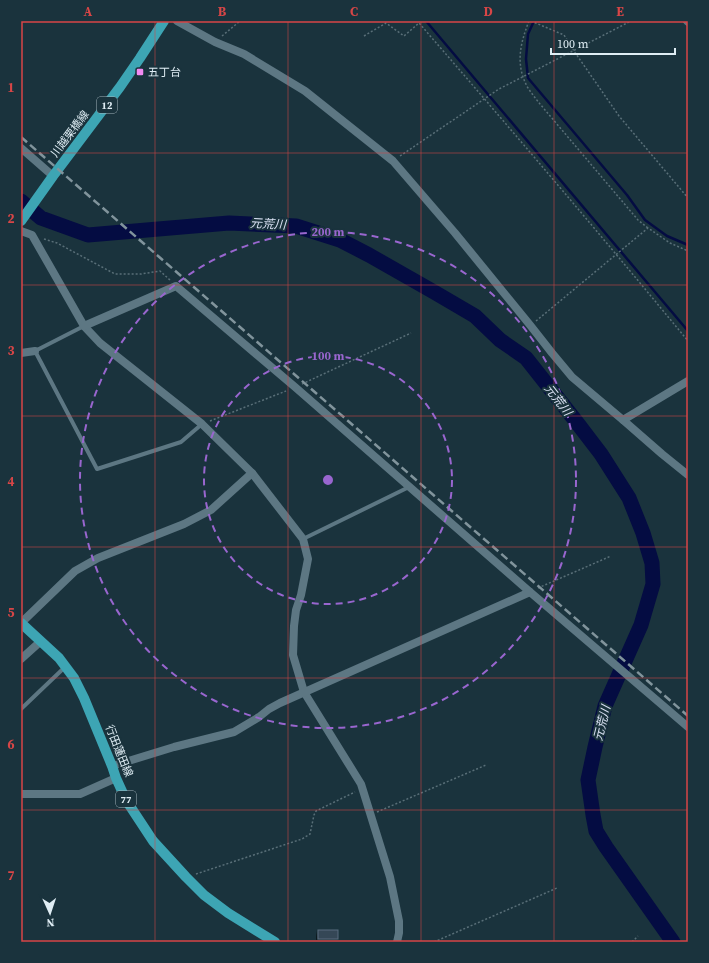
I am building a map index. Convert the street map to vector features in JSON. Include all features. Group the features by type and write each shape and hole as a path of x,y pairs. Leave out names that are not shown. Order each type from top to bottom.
{"main road":[{"name":"川越栗橋線","path":"21,221 46,185 120,87 164,21"},
{"name":"行田蓮田線","path":"21,623 59,658 74,678 84,698 126,800 153,841 204,895 228,913 275,942"}],"street":[{"path":"177,21 215,42 244,54 305,91 393,161 455,233 572,377 688,475"},
{"path":"21,148 53,176"},
{"path":"21,231 32,235 84,326 100,343 202,424 252,473 303,539 308,560 302,595 296,610 293,655 304,692 361,784 392,884 399,920 397,942"},
{"path":"84,326 176,286 295,387 530,592 688,726"},
{"path":"21,353 35,351"},
{"path":"623,420 688,381"},
{"path":"21,623 75,571 98,558 184,524 211,510 252,473"},
{"path":"112,766 174,747 234,732 269,709 304,692 530,592"},
{"path":"21,659 41,641"},
{"path":"21,794 80,794 116,778"}],"lane":[{"path":"84,326 35,351 97,469 180,442 202,424"},
{"path":"303,539 409,487"},
{"path":"21,709 66,667"}],"path":[{"path":"215,42 240,21"},
{"path":"688,198 619,116 564,35 530,21 523,35 520,56 523,77 529,89 638,220 670,243 688,250"},
{"path":"393,161 499,89 631,21"},
{"path":"364,36 386,23 404,36 419,23 485,98 688,341"},
{"path":"530,325 648,228"},
{"path":"32,235 56,243 115,274 141,274 160,271 176,286"},
{"path":"202,424 295,387 411,333"},
{"path":"530,592 611,556"},
{"path":"371,815 486,765"},
{"path":"186,877 302,839 310,834 316,811 362,789"},
{"path":"434,942 557,888"},
{"path":"632,942 638,936"}],"building":[{"path":"318,930 338,930 338,939 318,939"}],"waterway":[{"path":"426,21 688,331"},
{"path":"534,21 528,34 526,59 528,78 627,195 645,220 667,236 688,245"},
{"name":"元荒川","path":"21,201 41,218 88,235 229,223 296,226 340,240 434,292 475,316 500,340 526,358 601,454 629,498 643,533 652,563 653,584 641,625 605,706 588,780 596,831 673,942"}],"railway":[{"path":"21,137 688,716"}],"place":[{"name":"五丁台","path":"140,72"}]}
